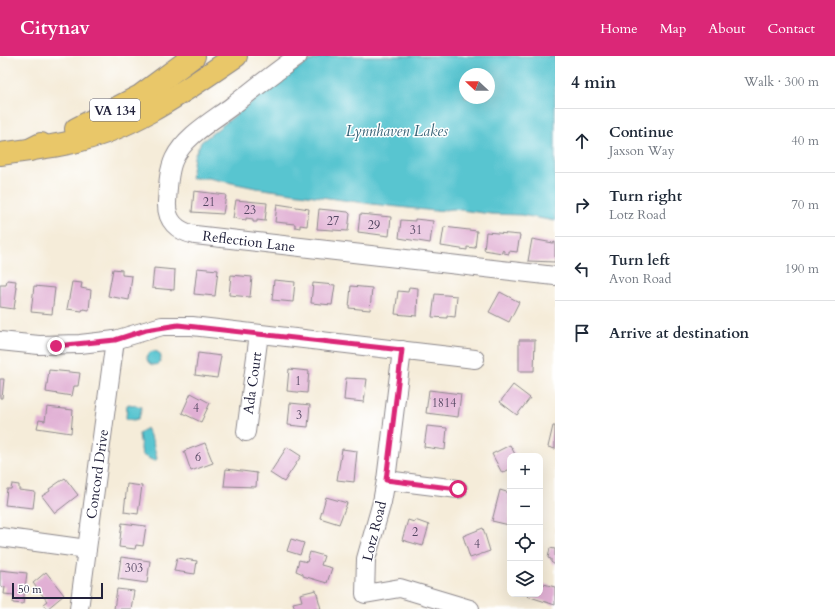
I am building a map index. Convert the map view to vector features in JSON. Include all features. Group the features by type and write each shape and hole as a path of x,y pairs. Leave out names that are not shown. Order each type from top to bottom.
{"highway":[{"name":"VA 134","path":"0,154 29,150 111,112 140,96 194,56"},
{"path":"29,150 78,141 124,124 160,106 236,56"}],"street":[{"name":"Reflection Lane","path":"298,56 197,133 179,151 170,169 167,204 167,211 173,225 180,230 195,235 555,276"},
{"path":"0,341 56,346 115,340 146,330 178,325 475,359"},
{"name":"Ada Court","path":"246,432 259,334"},
{"name":"Concord Drive","path":"79,609 115,340"},
{"name":"Lotz Road","path":"402,350 386,480 382,502 366,559 365,594 400,588 470,609"},
{"path":"386,480 458,489"},
{"path":"0,537 87,549"}],"water":[{"name":"Lynnhaven Lakes","path":"324,56 555,56 555,221 521,215 491,214 453,209 435,211 372,204 256,188 208,178 191,178 194,157 201,142 307,62"},
{"path":"154,351 159,353 161,358 159,363 154,365 149,363 147,358 149,353"},
{"path":"129,404 142,407 139,418 136,420 126,418 127,405"},
{"path":"146,428 153,442 157,459 154,461 142,455 139,434"}],"building":[{"path":"194,191 226,195 223,214 192,212"},
{"path":"236,200 267,203 265,221 257,220 257,222 253,222 253,219 246,218 246,220 233,218"},
{"path":"277,204 309,209 307,226 300,225 300,228 295,227 295,224 275,222"},
{"path":"319,209 348,212 350,214 348,231 317,229"},
{"path":"360,214 391,217 389,236 358,232"},
{"path":"415,219 433,221 430,243 399,238 401,220 415,221"},
{"path":"444,227 477,231 475,248 467,247 467,250 441,246"},
{"path":"486,232 520,235 517,252 509,251 509,254 504,253 502,250 502,253 484,250"},
{"path":"532,239 553,243 555,242 555,262 528,261"},
{"path":"154,268 175,270 174,290 152,288"},
{"path":"197,268 218,270 215,296 194,294"},
{"path":"113,269 122,270 122,275 132,276 129,300 108,296"},
{"path":"231,275 252,277 250,297 229,295"},
{"path":"7,280 16,281 15,287 17,287 14,309 0,307 0,285 6,285"},
{"path":"274,280 295,282 293,302 272,300"},
{"path":"72,282 82,283 81,288 91,290 89,310 83,309 82,311 67,309"},
{"path":"313,283 335,285 332,305 311,303"},
{"path":"34,286 55,288 52,314 31,312"},
{"path":"351,286 372,288 370,310 349,308"},
{"path":"409,287 418,288 417,316 395,314 398,291 408,292"},
{"path":"500,292 519,302 509,322 489,312"},
{"path":"435,294 457,296 455,317 432,317"},
{"path":"519,340 535,340 534,371 519,371"},
{"path":"198,353 221,356 217,378 195,375"},
{"path":"289,369 309,371 307,393 287,391"},
{"path":"49,370 80,373 78,386 74,386 72,396 46,392"},
{"path":"346,378 367,379 364,402 344,400"},
{"path":"0,379 4,379 2,398 0,398"},
{"path":"513,385 530,398 517,415 500,402"},
{"path":"429,390 461,394 458,417 426,413"},
{"path":"191,393 210,403 201,422 182,413"},
{"path":"290,403 310,405 308,427 288,425"},
{"path":"47,407 73,410 71,433 37,428 39,420 45,421"},
{"path":"427,426 447,428 445,450 424,447"},
{"path":"553,426 555,426 555,449 548,447"},
{"path":"205,443 213,463 191,471 184,451"},
{"path":"510,445 514,453 507,453 507,470 502,473 492,454"},
{"path":"287,447 301,456 284,482 270,473"},
{"path":"342,449 357,451 354,482 337,480"},
{"path":"226,469 257,473 256,487 224,486"},
{"path":"65,478 78,495 55,513 42,496"},
{"path":"12,484 19,485 19,490 35,492 33,508 5,505 7,489 11,489"},
{"path":"127,484 142,486 138,514 124,512"},
{"path":"500,490 507,492 507,525 492,521"},
{"path":"326,497 347,503 339,524 320,518"},
{"path":"408,520 414,522 415,520 429,525 423,546 402,540"},
{"path":"122,523 146,526 143,546 136,545 135,549 119,547"},
{"path":"483,528 490,551 470,558 463,536"},
{"path":"291,539 304,543 300,555 287,551"},
{"path":"550,548 555,549 555,565 551,562 551,559 548,558"},
{"path":"310,552 324,556 321,565 332,568 327,583 303,576 303,574 296,571 299,560 307,562"},
{"path":"121,557 150,561 147,583 118,579"},
{"path":"177,558 197,561 195,574 174,571"},
{"path":"0,570 27,573 23,604 13,603 14,595 4,594 5,587 0,586"},
{"path":"46,572 64,595 47,609 43,604 47,601 33,583"},
{"path":"543,584 555,587 555,605 530,597 543,597"},
{"path":"117,589 134,591 131,609 114,609"},
{"path":"316,590 321,609 295,609 293,603 302,601 300,594"}],"route":[{"path":"56,346 115,340 162,326 178,325 402,350 386,480 458,489"}]}
